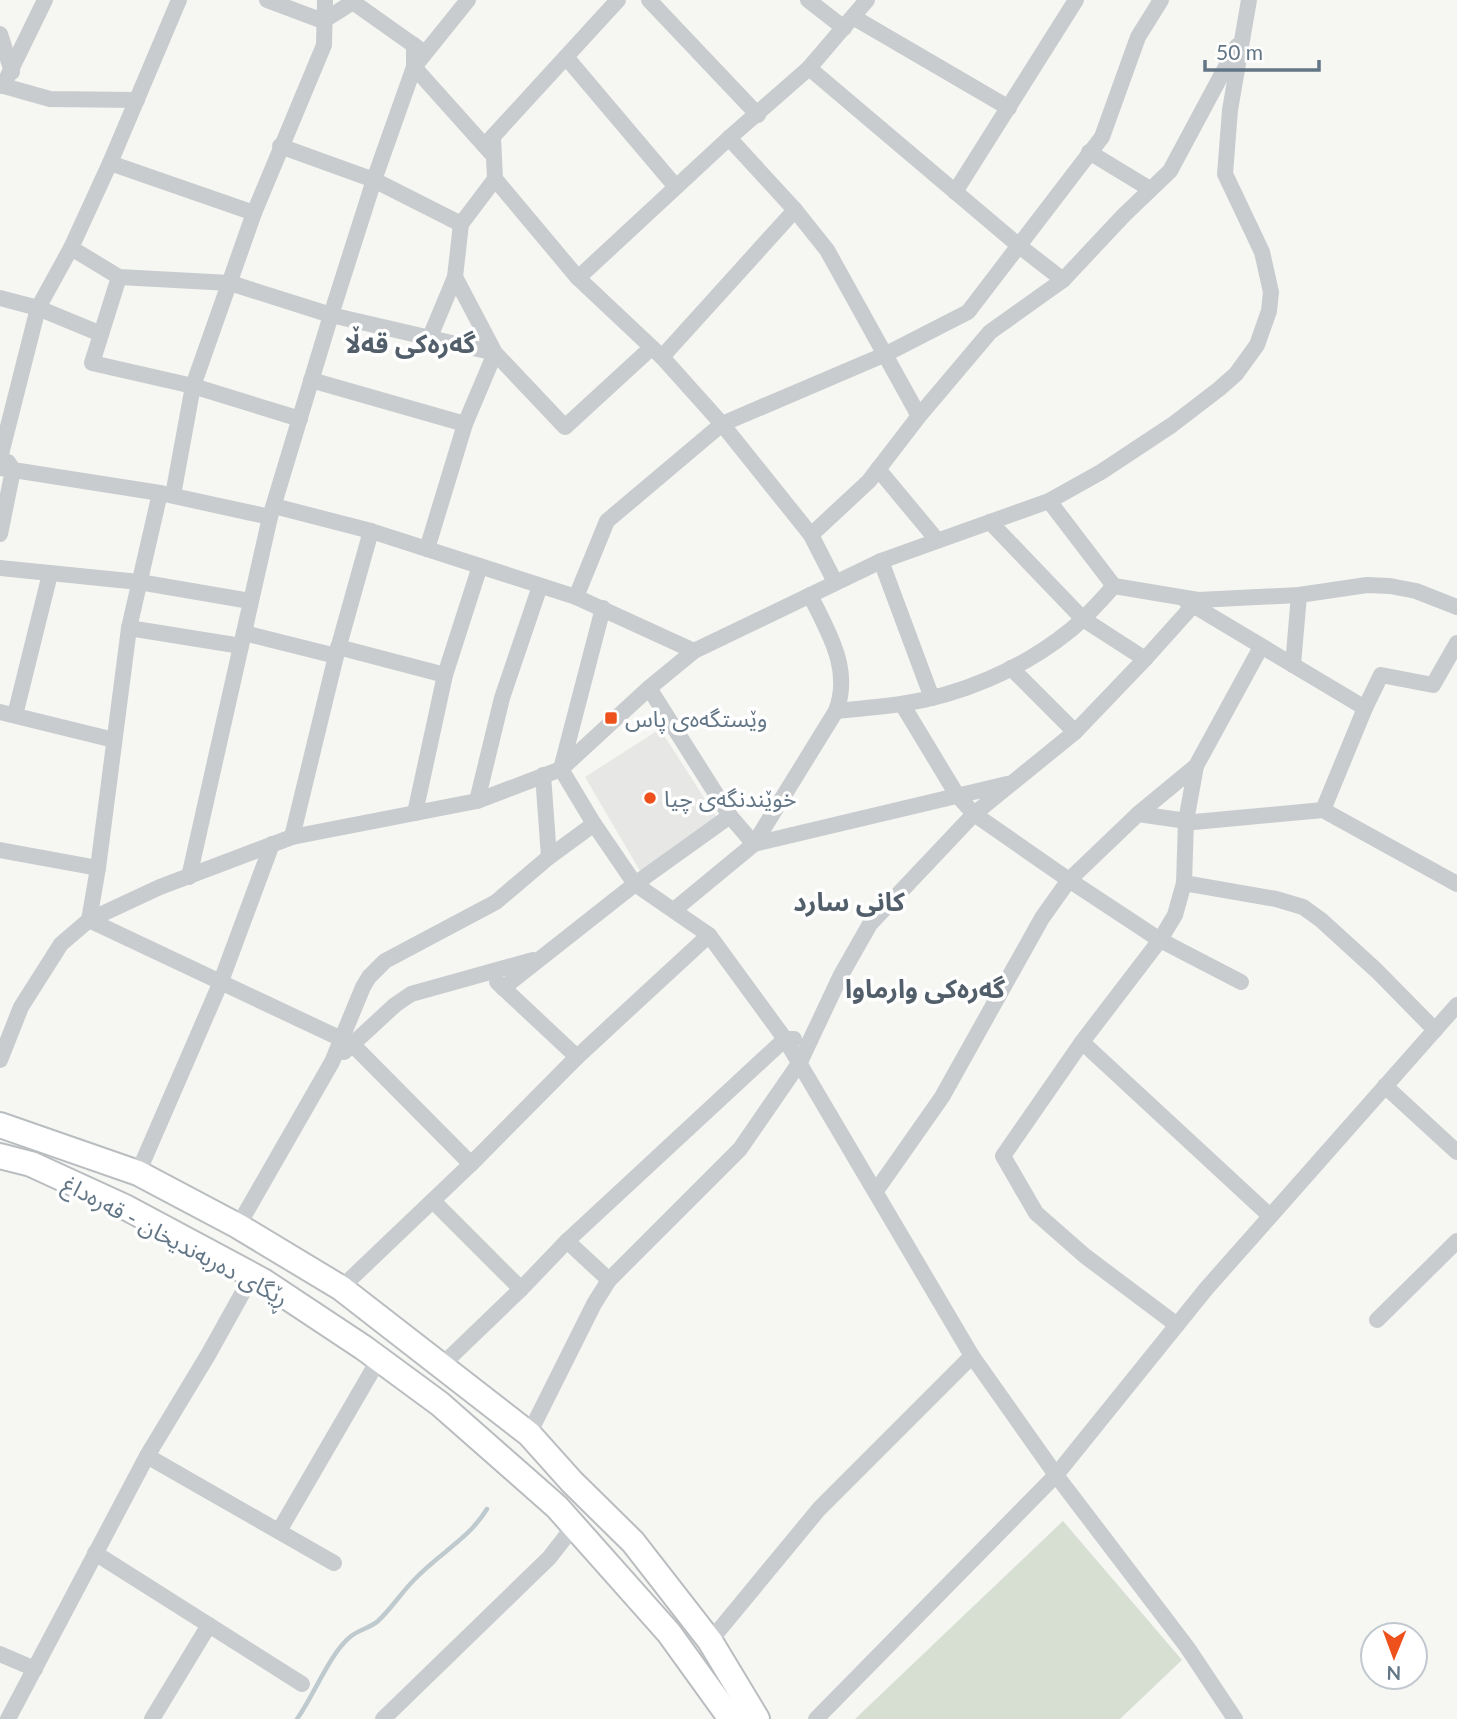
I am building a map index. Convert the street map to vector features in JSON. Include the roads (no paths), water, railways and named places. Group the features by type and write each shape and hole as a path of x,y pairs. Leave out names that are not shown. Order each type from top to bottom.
{"main road":[{"path":"0,1125 138,1173 238,1226 341,1288 529,1434 572,1482 633,1542 710,1641 757,1719"},
{"name":"ڕێگای دەربەندیخان - قەرەداغ","path":"0,1156 31,1164 127,1208 263,1281 440,1404 557,1507 669,1633 731,1719"},
{"path":"384,1322 379,1339 380,1360 398,1359 408,1350 421,1351"}],"street":[{"path":"45,0 11,68 7,87 50,99 137,100"},
{"path":"0,534 5,415 38,309 71,248 110,163 179,0"},
{"path":"267,0 323,21"},
{"path":"305,15 315,0"},
{"path":"89,920 129,628 138,582 167,494 193,386 254,213 324,45 325,0"},
{"path":"189,877 272,511 331,315 419,49 468,0"},
{"path":"491,147 618,0"},
{"path":"649,0 758,115"},
{"path":"808,0 1009,108"},
{"path":"578,278 809,68 867,0"},
{"path":"955,192 1076,0"},
{"path":"576,597 607,521 722,424 886,354 968,312 1102,137 1138,37 1161,0"},
{"path":"0,1060 22,1007 61,944 89,920 160,887 292,837 477,801 561,769 649,688 694,651 881,561 1049,501 1101,472 1172,425 1219,389 1248,359 1265,327 1270,292 1268,273 1253,229 1225,174 1230,110 1249,0"},
{"path":"323,21 351,1 419,49"},
{"path":"811,536 869,481 919,416 990,332 1063,280 1170,171 1244,33"},
{"path":"0,35 24,42"},
{"path":"0,35 11,68"},
{"path":"566,57 676,187"},
{"path":"414,67 491,147 495,179 578,278 657,353 722,424 811,536 835,582"},
{"path":"809,68 1018,246 1063,280"},
{"path":"729,138 795,210 827,250 919,416"},
{"path":"280,146 374,180 461,224"},
{"path":"1090,152 1150,189"},
{"path":"110,163 254,213"},
{"path":"430,337 455,277 461,224 495,179"},
{"path":"455,277 495,353 565,427 657,353 795,210"},
{"path":"71,248 119,276 230,283 331,315 495,353"},
{"path":"119,276 92,363 193,386 300,419"},
{"path":"0,298 38,309 101,334"},
{"path":"968,312 990,332"},
{"path":"427,548 465,424 495,353"},
{"path":"311,380 465,424"},
{"path":"878,470 937,540"},
{"path":"3,471 272,511 371,531 576,597 694,651"},
{"path":"1049,501 1114,586 1190,601 1299,595 1367,585 1390,586 1416,591 1457,607"},
{"path":"990,522 1083,619 1145,659"},
{"path":"292,837 337,652 371,531"},
{"path":"881,561 932,698"},
{"path":"415,813 445,675 480,566"},
{"path":"0,568 138,582 250,600"},
{"path":"50,574 8,713 114,740"},
{"path":"477,801 502,698 540,586"},
{"path":"836,711 932,698 961,690 1011,668 1044,649 1083,619 1114,586"},
{"path":"674,910 754,844 836,711 842,688 839,661 810,595"},
{"path":"1293,665 1299,595"},
{"path":"1190,601 1261,647 1365,708"},
{"path":"529,1434 589,1313 610,1280 740,1149 800,1062 841,975 870,924 974,814 1075,732 1145,659 1190,601"},
{"path":"603,608 561,769 635,884 709,935 785,1039 972,1356 1056,1475 1187,1647 1235,1719"},
{"path":"129,628 337,652 445,675"},
{"path":"1323,810 1381,675 1433,685 1457,643"},
{"path":"1177,1325 1084,1256 1036,1213 1003,1156 1082,1042 1160,940 1175,915 1184,883 1186,821 1196,766 1261,647"},
{"path":"1011,668 1075,732"},
{"path":"649,688 730,816 754,844"},
{"path":"902,704 957,795 974,814 1160,940 1241,982"},
{"path":"876,1191 942,1097 1042,918 1069,880 1138,814 1196,766"},
{"path":"543,775 549,857"},
{"path":"754,844 1014,782"},
{"path":"1138,814 1186,821 1323,810 1457,884"},
{"path":"503,988 635,884 730,816"},
{"path":"346,1042 363,987 377,968 496,902 549,857 594,824"},
{"path":"138,1173 219,984 272,845"},
{"path":"0,850 98,869"},
{"path":"1184,883 1276,899 1303,907 1369,963 1435,1030"},
{"path":"89,920 346,1042 471,1164"},
{"path":"341,1288 471,1164 578,1056 709,935"},
{"path":"238,1226 331,1062 346,1042 411,994 542,958"},
{"path":"488,973 578,1056"},
{"path":"816,1719 1056,1475 1177,1325 1270,1216 1435,1030 1455,1011"},
{"path":"441,1366 522,1289 567,1241 785,1039 811,1037"},
{"path":"1082,1042 1270,1216"},
{"path":"1385,1086 1457,1152"},
{"path":"433,1201 522,1289"},
{"path":"567,1241 610,1280"},
{"path":"1377,1320 1457,1241"},
{"path":"8,1719 147,1456 252,1276"},
{"path":"710,1641 819,1510 972,1356"},
{"path":"279,1531 380,1360"},
{"path":"147,1456 334,1563"},
{"path":"383,1719 549,1558 574,1526"},
{"path":"95,1553 302,1684"},
{"path":"152,1719 209,1625"},
{"path":"0,1654 35,1669"}],"waterway":[{"path":"297,1719 343,1644 378,1621 409,1585 462,1538 487,1509"}],"place":[{"name":"وێستگەەی پاس","path":"611,718"},
{"name":"خوێندنگەی چیا","path":"650,798"}],"district":[{"name":"گەرەکی قەڵا","path":"410,343"},
{"name":"کانی سارد","path":"849,901"},
{"name":"گەرەکی وارماوا","path":"925,988"}]}
